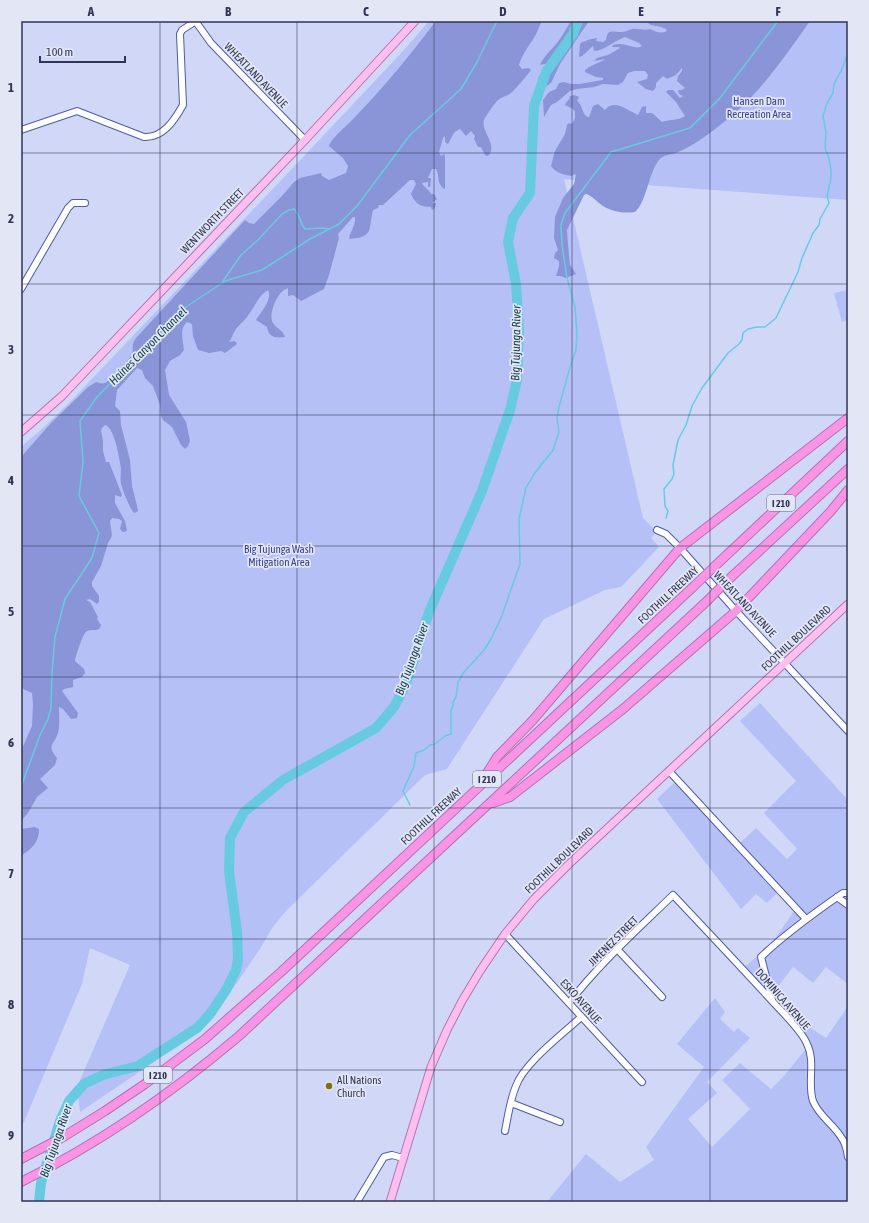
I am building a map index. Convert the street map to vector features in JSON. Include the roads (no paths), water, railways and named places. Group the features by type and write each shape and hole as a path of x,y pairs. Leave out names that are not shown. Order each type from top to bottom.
{"highway":[{"path":"479,787 497,757 533,720 680,548 848,418"},
{"name":"FOOTHILL FREEWAY","path":"21,1159 79,1127 150,1080 205,1039 281,972 848,441"},
{"name":"I 210","path":"21,1182 78,1151 137,1115 178,1086 219,1054 848,469"},
{"path":"488,805 510,797 623,710 736,611 848,490"}],"main road":[{"name":"WENTWORTH STREET","path":"21,432 62,396 305,140 415,21"},
{"name":"FOOTHILL BOULEVARD","path":"390,1202 431,1067 447,1030 462,1001 480,970 505,934 534,899 568,865 848,604"}],"street":[{"name":"WHEATLAND AVENUE","path":"196,21 211,43 305,140"},
{"path":"21,130 77,111 144,138 158,136 178,115 183,105 180,34 182,30 196,21"},
{"path":"21,289 68,208 73,203 85,204"},
{"name":"WHEATLAND AVENUE","path":"657,530 666,534 680,548 736,611 848,731"},
{"path":"669,771 806,919"},
{"path":"772,1002 761,957 776,942 806,919 842,893 848,893"},
{"name":"JIMENEZ STREET","path":"570,1003 583,985 617,948 674,895"},
{"name":"DOMINICA AVENUE","path":"674,895 728,952 807,1043 811,1057 811,1088 813,1101 819,1112 841,1136 848,1157"},
{"path":"837,897 848,905"},
{"name":"ESKO AVENUE","path":"505,934 642,1082"},
{"path":"617,948 662,998"},
{"path":"505,1130 516,1086 528,1066 581,1017"},
{"path":"511,1103 560,1122"},
{"path":"357,1202 384,1157 392,1155 403,1158"}],"waterway":[{"name":"Haines Canyon Channel","path":"21,787 51,708 55,637 65,599 92,558 99,533 79,496 83,462 80,421 97,397 186,307 225,281 262,270 310,239 339,224 357,206 410,135 461,89 477,62 497,21"},
{"name":"Big Tujunga River","path":"39,1202 41,1183 60,1121 69,1101 84,1084 103,1075 138,1066 197,1028 210,1014 226,990 236,970 238,959 237,932 229,871 230,838 244,812 283,780 376,728 394,707 406,684 429,612 482,491 510,410 517,380 519,330 516,284 508,242 513,218 530,193 534,106 546,72 573,34 578,21"},
{"path":"410,805 403,791 414,766 416,753 451,734 451,711 456,697 458,682 464,672 485,649 501,618 520,564 519,519 526,488 534,474 553,450 559,432 557,418 559,407 576,350 577,335 575,307 567,278 562,245 561,225 565,213 611,152 690,128 720,98 778,21"},
{"path":"666,518 668,511 665,506 664,489 674,474 673,465 678,440 686,425 692,406 702,388 728,353 742,340 743,333 748,329 765,327 776,318 798,272 802,258 813,233 819,225 820,219 829,203 827,196 831,171 829,158 825,148 826,132 823,116 827,103 833,93 834,84 848,53"},
{"path":"223,281 241,255 258,240 282,214 289,210 294,209 305,229 329,229"}],"place":[{"name":"All Nations Church","path":"329,1086"}],"park label":[{"name":"Hansen Dam Recreation Area","path":"759,107"},
{"name":"Big Tujunga Wash Mitigation Area","path":"279,555"}]}
